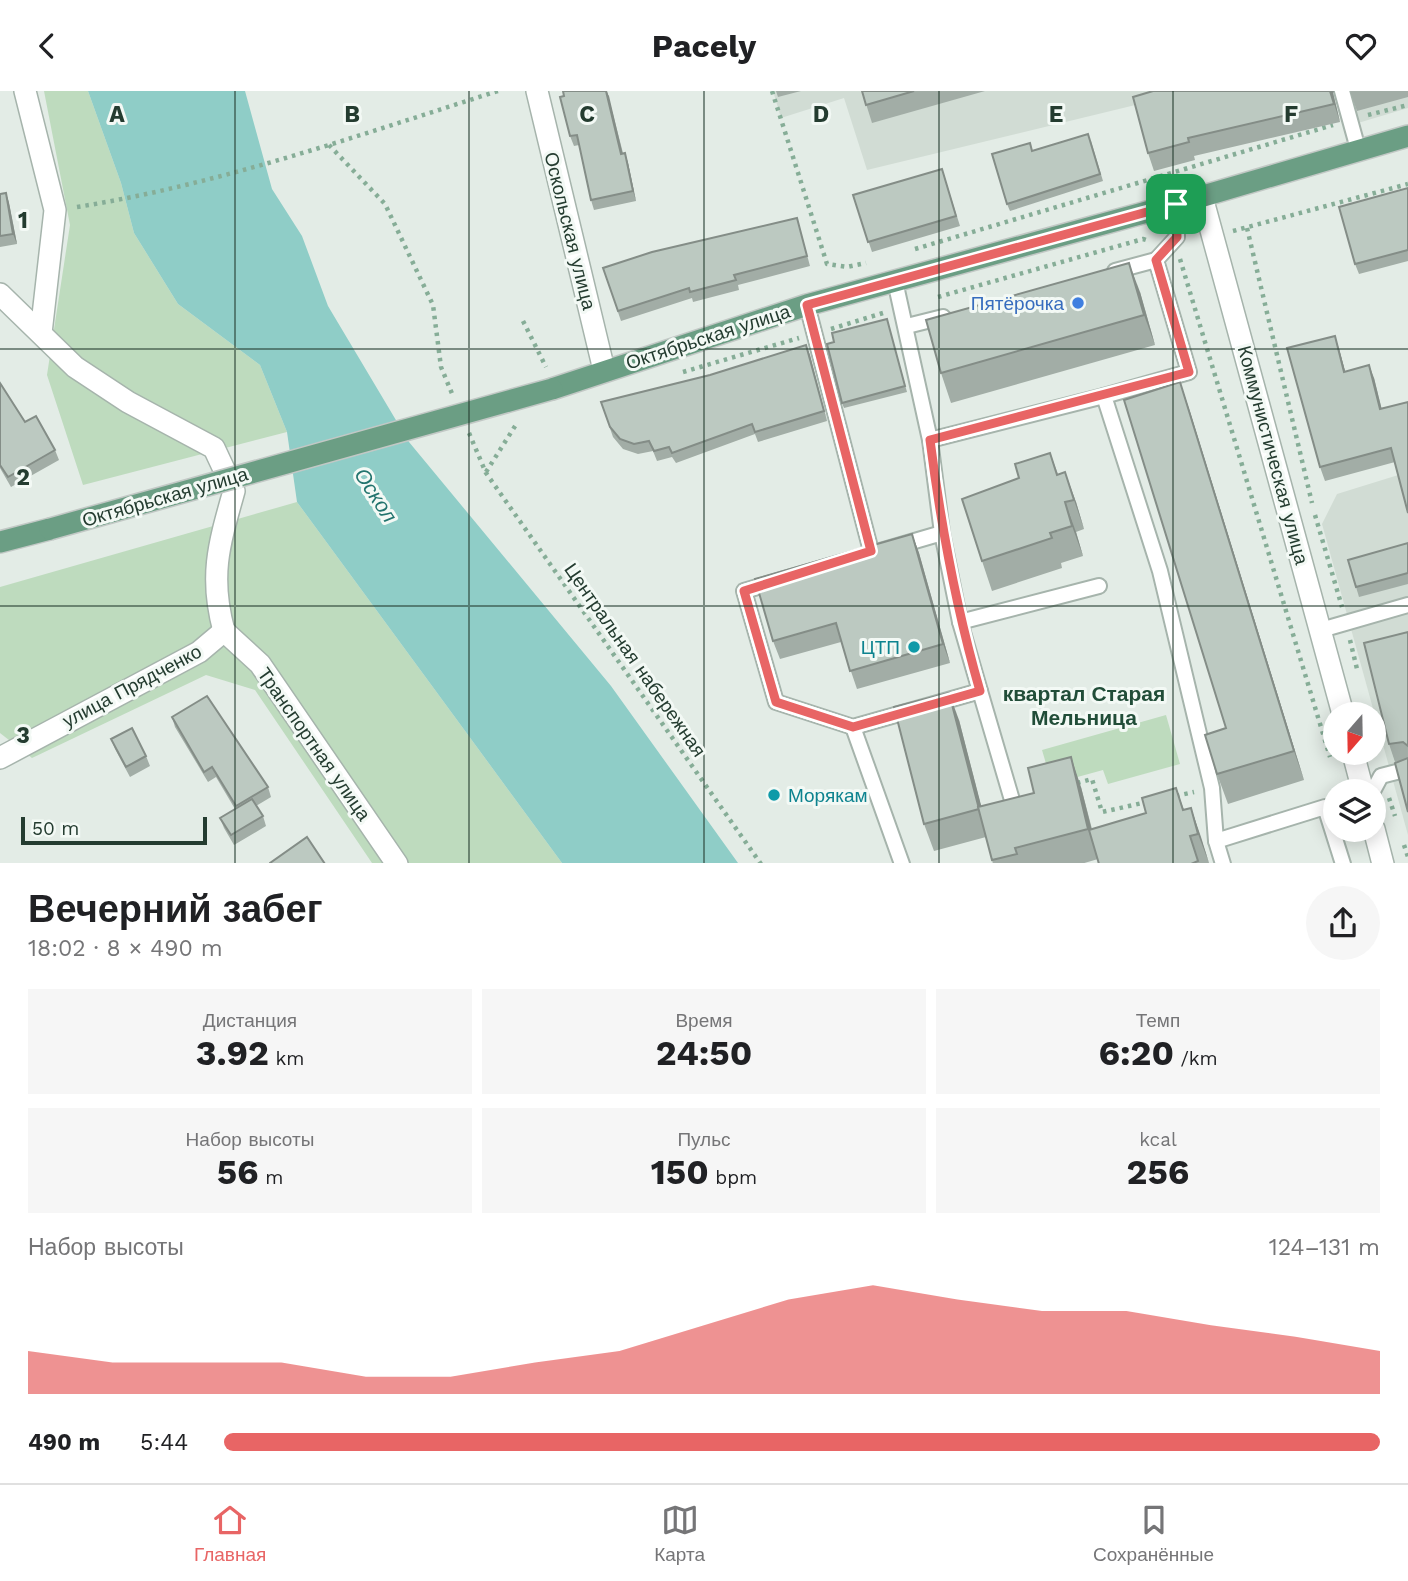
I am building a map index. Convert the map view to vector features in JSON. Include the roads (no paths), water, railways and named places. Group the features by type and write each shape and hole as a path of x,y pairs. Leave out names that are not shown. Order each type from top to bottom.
{"main road":[{"name":"Октябрьская улица","path":"0,543 552,389 807,305 1202,197 1408,136"}],"street":[{"path":"25,91 55,210 41,333"},
{"name":"Оскольская улица","path":"537,91 604,370"},
{"name":"Коммунистическая улица","path":"1202,197 1340,702"},
{"path":"0,294 75,367 128,402 214,448 234,491 217,551 215,600 224,631"},
{"name":"улица Прядченко","path":"0,758 199,652 224,631"},
{"name":"Транспортная улица","path":"224,631 260,664 397,863"},
{"path":"1377,842 1383,863"}],"lane":[{"path":"1342,91 1358,149"},
{"path":"1104,274 1156,260 1177,237 1176,204"},
{"path":"930,440 1189,372 1156,260"},
{"path":"895,281 930,440 942,533 960,621 1012,800"},
{"path":"807,305 871,551"},
{"path":"907,326 960,312"},
{"path":"1104,396 1160,571 1212,788 1216,841 1223,863"},
{"path":"942,533 871,551 744,591 776,702 853,727 980,691"},
{"path":"960,621 1099,586"},
{"path":"1321,630 1408,605"},
{"path":"853,727 902,863"},
{"path":"1379,779 1381,776 1408,769"},
{"path":"1216,841 1325,807 1343,863"}],"water":[{"name":"Оскол","path":"88,91 245,91 272,189 302,236 328,306 409,442 611,686 738,863 562,863 297,502 287,432 260,365 178,304 134,233 121,183"}],"place":[{"name":"Пятёрочка","path":"1078,303"},
{"name":"ЦТП","path":"914,647"},
{"name":"Морякам","path":"774,795"}],"district":[{"name":"квартал Старая Мельница","path":"1084,705"}]}
